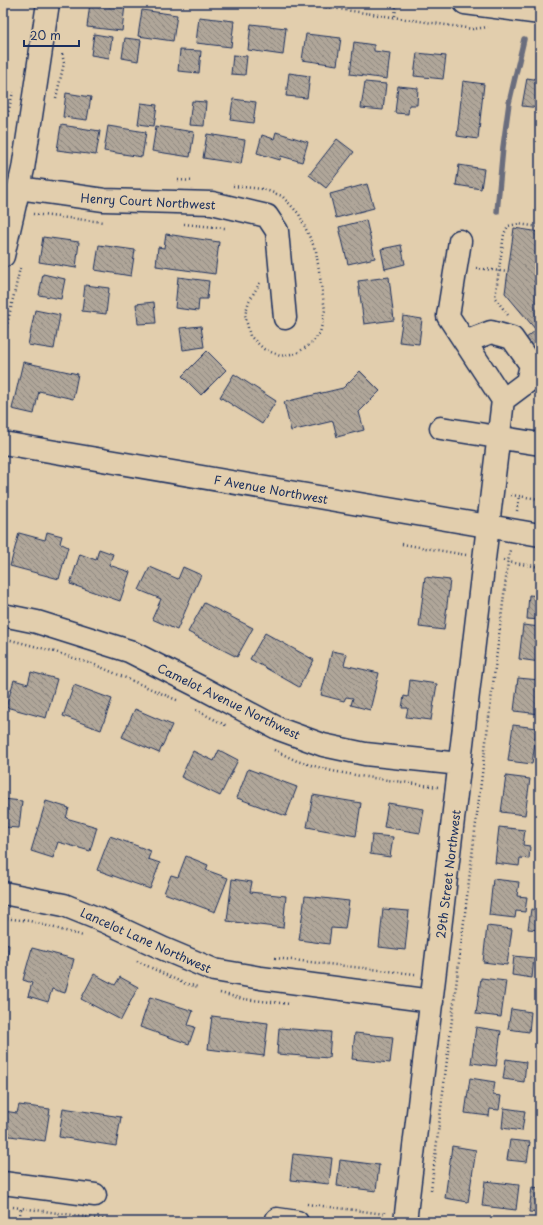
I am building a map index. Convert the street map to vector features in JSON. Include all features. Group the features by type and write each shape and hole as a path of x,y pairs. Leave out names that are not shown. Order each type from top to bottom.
{"street":[{"path":"3,256 23,169 48,3"},
{"path":"465,3 540,13"},
{"name":"Henry Court Northwest","path":"19,188 104,200 212,203 267,216 277,231 285,318"},
{"path":"460,241 448,316 465,342 503,400 527,382 531,365 512,338 491,332 465,342"},
{"name":"29th Street Northwest","path":"405,1222 503,400"},
{"path":"441,428 540,444"},
{"name":"F Avenue Northwest","path":"3,443 540,535"},
{"name":"Camelot Avenue Northwest","path":"3,615 37,622 129,651 279,729 323,746 365,754 460,764"},
{"name":"Lancelot Lane Northwest","path":"3,894 64,905 214,970 261,978 432,1001"},
{"path":"3,1183 95,1195"}],"path":[{"path":"298,3 395,16 473,29 496,27"},
{"path":"395,16 396,7"},
{"path":"508,316 495,298 504,234 508,226 518,224 540,226"},
{"path":"456,265 508,272"},
{"path":"493,492 540,499"},
{"path":"516,515 519,496"},
{"path":"402,544 471,555"},
{"path":"430,1197 510,550"},
{"path":"465,563 466,555"},
{"path":"501,560 540,567"},
{"path":"437,794 438,786"},
{"path":"3,918 30,921 85,937"},
{"path":"269,957 415,975 416,967"},
{"path":"131,958 183,983 205,989"},
{"path":"219,993 243,998 290,1004"},
{"path":"293,1215 385,1214 386,1206"},
{"path":"19,1222 21,1208 110,1220"},
{"path":"428,1213 427,1220 439,1222"}],"building":[{"path":"90,3 125,5 122,31 87,27"},
{"path":"142,10 177,15 173,41 138,36"},
{"path":"199,17 234,21 231,47 196,43"},
{"path":"251,24 286,28 283,55 248,50"},
{"path":"94,34 112,37 109,58 91,55"},
{"path":"306,34 341,38 337,65 302,60"},
{"path":"125,38 141,40 138,61 122,58"},
{"path":"354,42 374,45 374,51 390,53 387,79 350,74"},
{"path":"180,50 201,51 199,73 178,71"},
{"path":"417,53 446,56 443,79 414,76"},
{"path":"233,55 247,56 245,75 231,74"},
{"path":"289,73 310,76 307,98 286,96"},
{"path":"527,78 540,80 540,108 522,106"},
{"path":"463,81 484,84 478,139 457,136"},
{"path":"365,82 386,84 383,110 361,108"},
{"path":"398,86 418,88 417,105 409,105 408,114 395,113"},
{"path":"66,93 91,97 87,120 63,117"},
{"path":"233,99 256,102 253,123 230,120"},
{"path":"192,101 206,102 204,126 189,125"},
{"path":"141,103 157,105 154,126 138,124"},
{"path":"61,125 100,131 96,155 57,150"},
{"path":"108,126 146,132 142,157 104,151"},
{"path":"156,126 194,132 190,157 152,151"},
{"path":"276,132 308,142 302,162 281,156 280,160 257,153 262,135 274,139"},
{"path":"207,134 245,140 241,164 203,158"},
{"path":"337,139 354,152 326,188 309,175"},
{"path":"459,165 484,169 481,189 456,185"},
{"path":"367,184 374,208 336,218 330,194"},
{"path":"366,220 375,258 348,264 339,227"},
{"path":"514,228 540,232 540,281 534,281 540,288 540,350 520,367 508,353 536,330 505,293"},
{"path":"166,234 219,242 215,274 156,266 158,247 164,248"},
{"path":"43,237 79,242 76,268 39,262"},
{"path":"99,245 135,250 131,276 95,270"},
{"path":"401,245 405,264 385,269 381,249"},
{"path":"43,274 65,279 61,299 39,295"},
{"path":"178,277 209,281 207,299 199,299 198,311 175,308"},
{"path":"389,277 394,320 364,324 358,281"},
{"path":"85,285 109,288 106,314 82,311"},
{"path":"154,302 156,323 138,324 136,304"},
{"path":"35,310 60,315 54,349 28,345"},
{"path":"403,316 422,319 419,344 399,342"},
{"path":"201,326 204,347 183,350 180,328"},
{"path":"207,351 226,370 201,395 182,376"},
{"path":"23,362 78,374 73,399 39,391 34,414 12,409"},
{"path":"360,371 380,391 359,412 364,430 337,437 333,421 291,431 284,402 343,388"},
{"path":"234,374 276,401 262,424 220,397"},
{"path":"47,532 62,536 60,543 68,547 59,579 10,566 19,533 45,540"},
{"path":"99,549 113,554 109,565 130,572 120,601 70,584 80,554 96,560"},
{"path":"150,567 178,579 183,567 201,575 177,630 152,619 161,599 139,590"},
{"path":"425,577 450,580 444,630 419,627"},
{"path":"529,595 540,596 540,620 527,619"},
{"path":"204,603 253,628 237,657 188,632"},
{"path":"523,625 540,627 540,662 519,659"},
{"path":"265,633 314,660 299,687 250,659"},
{"path":"332,651 347,654 344,665 379,673 370,710 351,705 353,698 346,697 344,701 321,695"},
{"path":"31,672 57,679 46,718 6,707 14,680 28,684"},
{"path":"518,678 540,680 540,714 514,711"},
{"path":"410,680 437,684 431,720 406,717 408,708 402,708 404,696 408,697"},
{"path":"74,685 112,699 101,730 63,716"},
{"path":"135,709 172,725 159,753 122,737"},
{"path":"513,725 537,728 532,764 508,761"},
{"path":"219,750 238,760 220,796 181,777 193,751 214,761"},
{"path":"248,769 297,787 286,816 237,798"},
{"path":"506,776 530,779 525,815 501,812"},
{"path":"313,795 361,803 356,836 307,827"},
{"path":"3,799 22,801 19,828 3,827"},
{"path":"46,801 69,808 66,818 97,827 90,851 58,842 53,858 31,851"},
{"path":"388,803 424,809 420,833 384,827"},
{"path":"499,827 525,830 523,845 530,846 529,859 520,858 519,866 495,863"},
{"path":"372,835 393,837 390,857 370,854"},
{"path":"110,836 151,851 148,859 160,863 150,889 97,870"},
{"path":"186,856 208,865 206,870 228,878 215,912 164,893 171,875 178,877"},
{"path":"540,858 540,882 538,882"},
{"path":"232,879 252,882 250,892 286,896 283,928 227,921"},
{"path":"493,879 519,882 517,896 527,897 525,912 516,911 515,918 489,915"},
{"path":"305,896 349,901 345,929 331,928 329,944 299,940"},
{"path":"383,909 409,911 405,950 379,947"},
{"path":"531,909 540,910 540,930 528,929"},
{"path":"487,926 512,929 507,965 483,962"},
{"path":"3,944 9,945 6,975 3,975"},
{"path":"32,948 74,959 65,993 52,989 48,1002 28,996 32,983 23,980"},
{"path":"514,956 534,958 532,978 512,975"},
{"path":"94,974 115,985 120,977 138,987 121,1020 81,999"},
{"path":"481,978 506,981 501,1017 476,1014"},
{"path":"150,997 193,1011 188,1025 195,1027 189,1044 140,1027"},
{"path":"511,1009 531,1012 529,1032 508,1029"},
{"path":"212,1016 268,1023 264,1056 208,1049"},
{"path":"476,1027 501,1031 496,1066 471,1063"},
{"path":"279,1028 331,1032 329,1058 277,1054"},
{"path":"355,1033 393,1037 390,1063 352,1059"},
{"path":"506,1059 526,1062 524,1082 503,1079"},
{"path":"470,1078 495,1082 493,1095 501,1096 499,1110 490,1109 489,1116 465,1113"},
{"path":"19,1105 50,1109 45,1141 3,1135 4,1111 17,1113"},
{"path":"63,1108 121,1117 116,1146 59,1137"},
{"path":"504,1108 525,1111 522,1131 502,1128"},
{"path":"510,1140 530,1142 527,1162 507,1160"},
{"path":"452,1146 476,1150 468,1202 445,1198"},
{"path":"293,1154 332,1158 329,1184 290,1180"},
{"path":"340,1160 379,1165 376,1191 337,1186"},
{"path":"485,1181 519,1185 516,1210 482,1206"},
{"path":"532,1187 540,1188 540,1213 529,1212"}],"waterway":[{"path":"497,212 509,103 524,39"}]}
